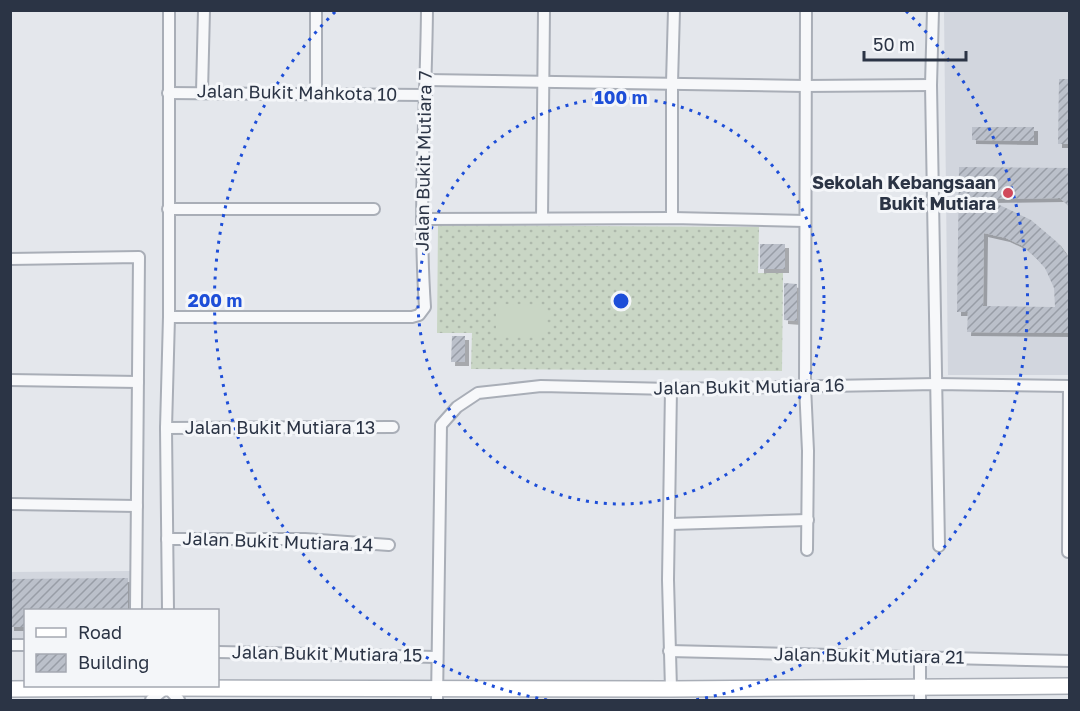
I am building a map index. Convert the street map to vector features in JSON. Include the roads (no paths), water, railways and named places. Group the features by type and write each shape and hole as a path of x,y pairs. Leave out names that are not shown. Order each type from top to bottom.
{"street":[{"path":"168,609 166,428 169,317 169,10"},
{"path":"202,92 204,10"},
{"path":"316,10 316,94"},
{"name":"Jalan Bukit Mutiara 7","path":"169,317 412,316 423,312 425,307 422,219 427,10"},
{"path":"542,218 544,10"},
{"path":"672,218 674,10"},
{"path":"806,10 807,550"},
{"path":"933,10 931,85 939,546"},
{"path":"426,80 805,86 931,85"},
{"name":"Jalan Bukit Mahkota 10","path":"168,93 426,94"},
{"path":"168,209 374,209"},
{"path":"422,219 672,218 805,221"},
{"path":"10,259 139,257 136,609"},
{"path":"10,380 138,381"},
{"name":"Jalan Bukit Mutiara 16","path":"436,657 441,425 457,407 478,393 541,386 671,389 936,384 1069,386"},
{"path":"1068,552 1069,386"},
{"path":"671,389 669,651 671,689"},
{"name":"Jalan Bukit Mutiara 13","path":"166,428 393,428"},
{"path":"10,504 137,506"},
{"path":"670,524 808,520"},
{"name":"Jalan Bukit Mutiara 14","path":"167,539 305,539 390,545"},
{"name":"Jalan Bukit Mutiara 21","path":"669,651 1070,661"},
{"name":"Jalan Bukit Mutiara 15","path":"219,652 436,657"},
{"path":"436,657 437,694"},
{"path":"920,658 920,693"},
{"path":"10,690 166,687 437,694 797,687 920,693 1070,686"},
{"path":"151,700 166,687"},
{"path":"166,687 179,700"},
{"path":"752,687 773,700"},
{"path":"781,700 797,687"}],"place":[{"name":"Sekolah Kebangsaan Bukit Mutiara","path":"1008,193"}]}
